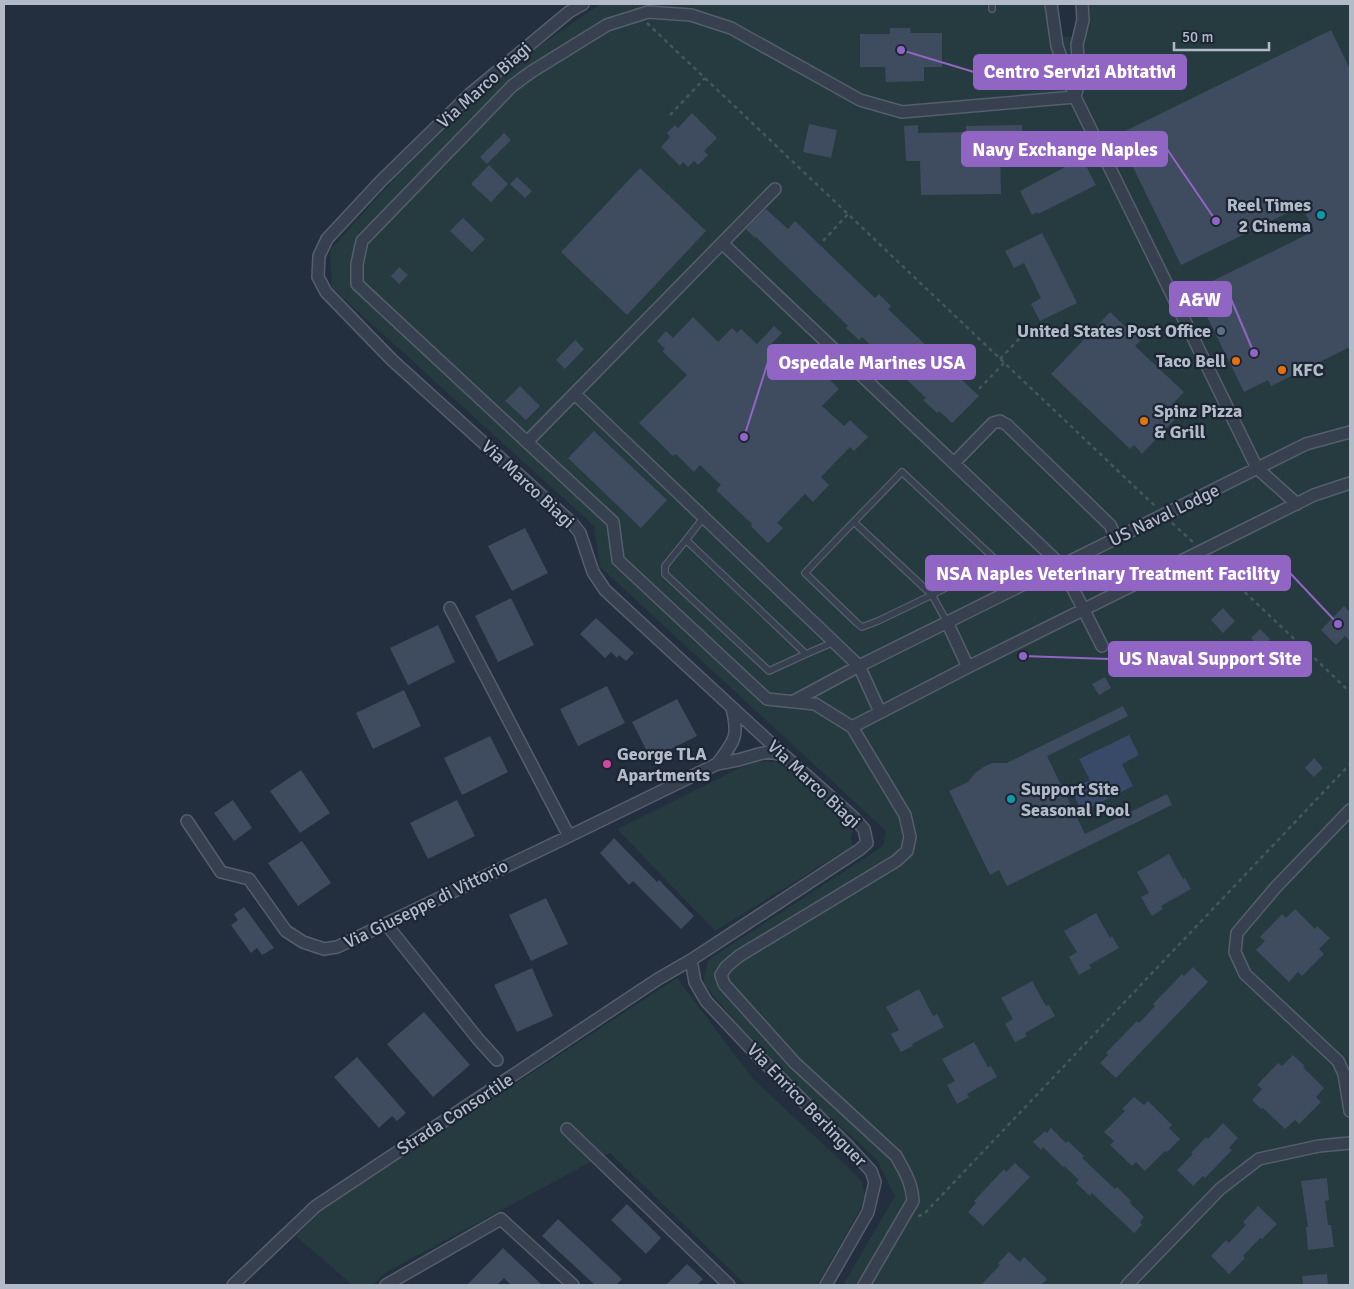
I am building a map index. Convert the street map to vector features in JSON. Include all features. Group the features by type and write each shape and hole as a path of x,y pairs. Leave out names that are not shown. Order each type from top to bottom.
{"street":[{"name":"Via Marco Biagi","path":"583,4 568,12 470,94 381,181 327,239 319,256 318,277 326,292 392,360 572,523 580,532 593,572 605,590 864,829 867,843 860,850 691,960"},
{"path":"1051,4 1057,46 1075,97 1257,468 1297,504"},
{"path":"1075,97 1080,78 1077,45 1083,20 1082,4"},
{"path":"864,1285 913,1201 912,1189 907,1176 896,1156 794,1063 724,984 721,975 726,966 739,956 889,865 907,851 910,837 905,815 852,727 815,704 767,699 618,560 613,522 357,284 357,264 362,241 512,86 531,72 607,25 648,12 691,15 731,28 860,100 902,112 1075,97"},
{"path":"527,442 775,189"},
{"path":"722,243 1061,566 1102,646"},
{"path":"575,394 858,666 880,712"},
{"path":"954,463 993,423 1000,421 1007,424 1110,525 1116,538"},
{"name":"US Naval Lodge","path":"794,701 858,666 1306,444 1350,432"},
{"path":"852,727 968,667 1314,495 1350,483"},
{"path":"450,608 569,836"},
{"path":"947,622 968,667"},
{"path":"732,708 736,724 735,738 760,733 761,744 759,754"},
{"name":"Via Giuseppe di Vittorio","path":"717,764 735,738"},
{"name":"Via Giuseppe di Vittorio","path":"187,821 221,872 249,879 286,931 303,942 324,949 337,947 386,924 717,764 769,752 783,755"},
{"path":"1350,810 1276,887 1237,933 1235,952 1245,974 1338,1061 1344,1074 1350,1111"},
{"path":"386,924 497,1060"},
{"name":"Strada Consortile","path":"233,1285 316,1206 658,979 691,960"},
{"name":"Via Enrico Berlinguer","path":"691,960 695,982 706,1001 871,1171 875,1182 868,1212 826,1285"},
{"path":"567,1129 729,1285"},
{"path":"1127,1285 1220,1189 1258,1159 1319,1146 1350,1143"},
{"path":"386,1285 501,1219 573,1285"}],"lane":[{"path":"902,472 997,561 932,595 862,627 805,573 854,522 902,472"},
{"path":"704,518 665,566 665,574 769,671 834,642"},
{"path":"854,522 932,595 947,622"},
{"path":"686,540 806,654"}],"path":[{"path":"638,15 1350,692"},
{"path":"670,115 705,78"},
{"path":"823,241 848,214"},
{"path":"1000,359 1032,325"},
{"path":"979,388 1004,362"},
{"path":"902,1220 924,1214 1350,764"}],"green space":[{"path":"600,4 1055,4 1057,37 1081,36 1079,4 1350,4 1350,1285 843,1285 895,1196 877,1160 771,1063 703,983 708,960 883,846 886,831 600,567 594,526 332,288 330,250 402,170 512,65"},
{"path":"754,761 776,762 786,767 854,828 851,837 853,846 715,931 617,829"},
{"path":"677,978 754,1080 862,1182 865,1196 861,1208 817,1285 746,1285 610,1153 383,1274 373,1285 352,1285 296,1236 322,1210"}],"water":[{"path":"1129,735 1139,755 1122,764 1133,786 1082,812 1071,789 1090,780 1079,759"}],"building":[{"path":"890,28 910,28 911,33 942,33 942,67 924,67 924,81 886,82 885,67 860,67 860,34 890,34"},
{"path":"1331,30 1350,69 1350,347 1271,386 1268,380 1244,392 1194,290 1314,231 1302,206 1181,265 1117,135"},
{"path":"692,113 717,138 704,151 708,155 698,165 694,161 688,167 683,162 680,166 661,147 670,137 667,133 675,125 678,128"},
{"path":"809,124 837,130 831,158 803,152"},
{"path":"918,125 918,133 966,132 966,126 1022,125 1023,149 1027,149 1027,161 1005,162 1000,151 1001,194 921,195 920,161 906,161 904,126"},
{"path":"504,133 511,140 487,164 480,157"},
{"path":"1082,158 1096,185 1038,214 1037,212 1032,215 1020,191"},
{"path":"489,165 508,184 491,202 471,184"},
{"path":"640,168 706,231 627,315 561,252"},
{"path":"517,177 532,191 525,198 510,184"},
{"path":"766,209 788,229 795,221 875,298 879,294 891,306 888,309 979,396 952,423 923,400 926,398 862,337 859,340 846,328 848,326 746,229"},
{"path":"463,218 485,239 472,252 450,231"},
{"path":"1042,233 1077,303 1040,321 1031,304 1041,298 1024,263 1014,268 1005,251"},
{"path":"399,267 408,275 399,284 391,276"},
{"path":"1110,312 1130,331 1132,329 1142,339 1135,346 1184,392 1166,411 1175,419 1142,454 1134,445 1130,449 1051,374"},
{"path":"693,317 718,342 732,328 737,333 741,329 757,344 774,326 782,333 770,345 800,374 812,362 839,389 822,406 844,426 850,420 868,437 854,451 850,447 821,477 829,485 813,502 805,494 777,523 783,528 768,543 751,526 752,524 716,490 721,485 700,465 694,472 676,454 673,456 639,423 687,375 662,351 665,349 657,341 666,331 673,338"},
{"path":"575,340 584,349 565,369 556,360"},
{"path":"520,386 540,406 526,420 505,401"},
{"path":"594,431 667,500 641,528 568,458"},
{"path":"525,528 548,573 512,591 488,546"},
{"path":"511,598 534,645 498,662 475,616"},
{"path":"1344,606 1350,612 1350,641 1345,636 1336,645 1321,630"},
{"path":"1223,608 1235,621 1223,633 1211,620"},
{"path":"596,618 634,653 626,661 619,655 617,658 611,652 605,658 580,634"},
{"path":"438,625 455,662 408,685 390,648"},
{"path":"1260,629 1270,639 1261,648 1251,638"},
{"path":"1105,677 1111,688 1099,695 1092,684"},
{"path":"607,686 625,723 578,746 560,709"},
{"path":"404,690 421,726 373,749 356,713"},
{"path":"677,699 697,736 651,759 632,722"},
{"name":"Support Site Seasonal Pool","path":"1123,706 1128,716 1047,756 1085,834 1167,794 1172,805 1007,886 999,870 990,875 949,791 968,782 975,773 985,766 992,763 1007,763"},
{"path":"490,736 508,772 462,795 444,758"},
{"path":"1314,758 1323,768 1314,777 1305,768"},
{"path":"301,770 330,813 300,833 270,791"},
{"path":"233,800 252,828 234,841 214,813"},
{"path":"457,800 475,836 428,859 410,823"},
{"path":"614,838 694,916 681,929 633,881 629,885 600,853"},
{"path":"302,841 331,883 298,906 268,863"},
{"path":"1169,854 1191,889 1161,906 1163,909 1152,916 1141,897 1149,893 1137,872"},
{"path":"546,898 568,944 531,961 509,915"},
{"path":"244,907 274,948 262,955 257,948 251,953 231,925 238,920 234,914"},
{"path":"1295,909 1315,929 1317,926 1330,938 1319,949 1324,954 1302,976 1298,972 1289,982 1256,950 1265,941 1260,937 1282,914 1286,918"},
{"path":"1096,913 1110,938 1112,936 1119,948 1089,965 1091,968 1079,975 1069,957 1077,952 1064,931"},
{"path":"1193,967 1208,982 1116,1078 1100,1063 1108,1055 1106,1053 1137,1021 1139,1023 1155,1006 1153,1004 1182,974 1184,976"},
{"path":"532,968 553,1016 517,1032 494,985"},
{"path":"1032,981 1046,1006 1049,1005 1055,1016 1025,1033 1027,1036 1015,1042 1005,1024 1013,1019 1001,998"},
{"path":"919,989 933,1016 937,1014 944,1027 901,1052 891,1034 899,1030 886,1007"},
{"path":"424,1012 470,1065 433,1097 387,1044"},
{"path":"974,1042 988,1067 991,1066 997,1077 967,1094 969,1097 957,1104 947,1085 955,1081 942,1059"},
{"path":"1293,1055 1324,1088 1316,1097 1321,1102 1299,1124 1295,1120 1285,1129 1252,1100 1262,1089 1257,1085 1278,1063 1282,1066"},
{"path":"357,1057 406,1113 397,1121 392,1116 379,1128 334,1077"},
{"path":"1134,1097 1144,1105 1148,1101 1172,1125 1169,1128 1180,1139 1145,1171 1136,1162 1132,1166 1110,1145 1114,1141 1104,1132 1125,1111 1122,1109"},
{"path":"1223,1123 1238,1138 1229,1148 1232,1150 1205,1178 1203,1176 1193,1186 1177,1170 1206,1137 1208,1139"},
{"path":"1051,1128 1066,1143 1068,1141 1084,1156 1082,1158 1115,1189 1117,1187 1144,1217 1140,1222 1142,1225 1134,1233 1092,1193 1090,1196 1076,1183 1079,1180 1043,1147 1041,1150 1033,1142"},
{"path":"1015,1163 1030,1177 983,1226 968,1212 976,1203 974,1201 1004,1169 1006,1172"},
{"path":"1327,1178 1329,1200 1325,1201 1328,1225 1331,1225 1334,1247 1308,1250 1306,1227 1308,1227 1301,1181"},
{"path":"627,1204 661,1238 646,1254 611,1220"},
{"path":"1258,1206 1277,1224 1262,1239 1260,1238 1243,1256 1245,1258 1229,1274 1211,1256 1226,1240 1229,1243 1246,1225 1243,1222"},
{"path":"558,1219 622,1279 616,1285 595,1285 542,1236"},
{"path":"503,1248 542,1285 511,1285 504,1278 497,1285 467,1285"},
{"path":"1009,1252 1020,1262 1024,1257 1047,1279 1041,1285 981,1285 1000,1265 998,1263"},
{"path":"687,1264 703,1279 697,1285 666,1285"},
{"path":"1327,1274 1328,1285 1303,1285 1302,1276"}],"place":[{"name":"Centro Servizi Abitativi","path":"901,50"},
{"name":"Reel Times 2 Cinema","path":"1321,215"},
{"name":"Navy Exchange Naples","path":"1216,221"},
{"name":"United States Post Office","path":"1221,331"},
{"name":"A&W","path":"1254,353"},
{"name":"Taco Bell","path":"1236,361"},
{"name":"KFC","path":"1282,370"},
{"name":"Spinz Pizza & Grill","path":"1144,421"},
{"name":"Ospedale Marines USA","path":"744,437"},
{"name":"NSA Naples Veterinary Treatment Facility","path":"1338,624"},
{"name":"US Naval Support Site","path":"1023,656"},
{"name":"George TLA Apartments","path":"607,764"},
{"name":"Support Site Seasonal Pool","path":"1011,799"}]}
